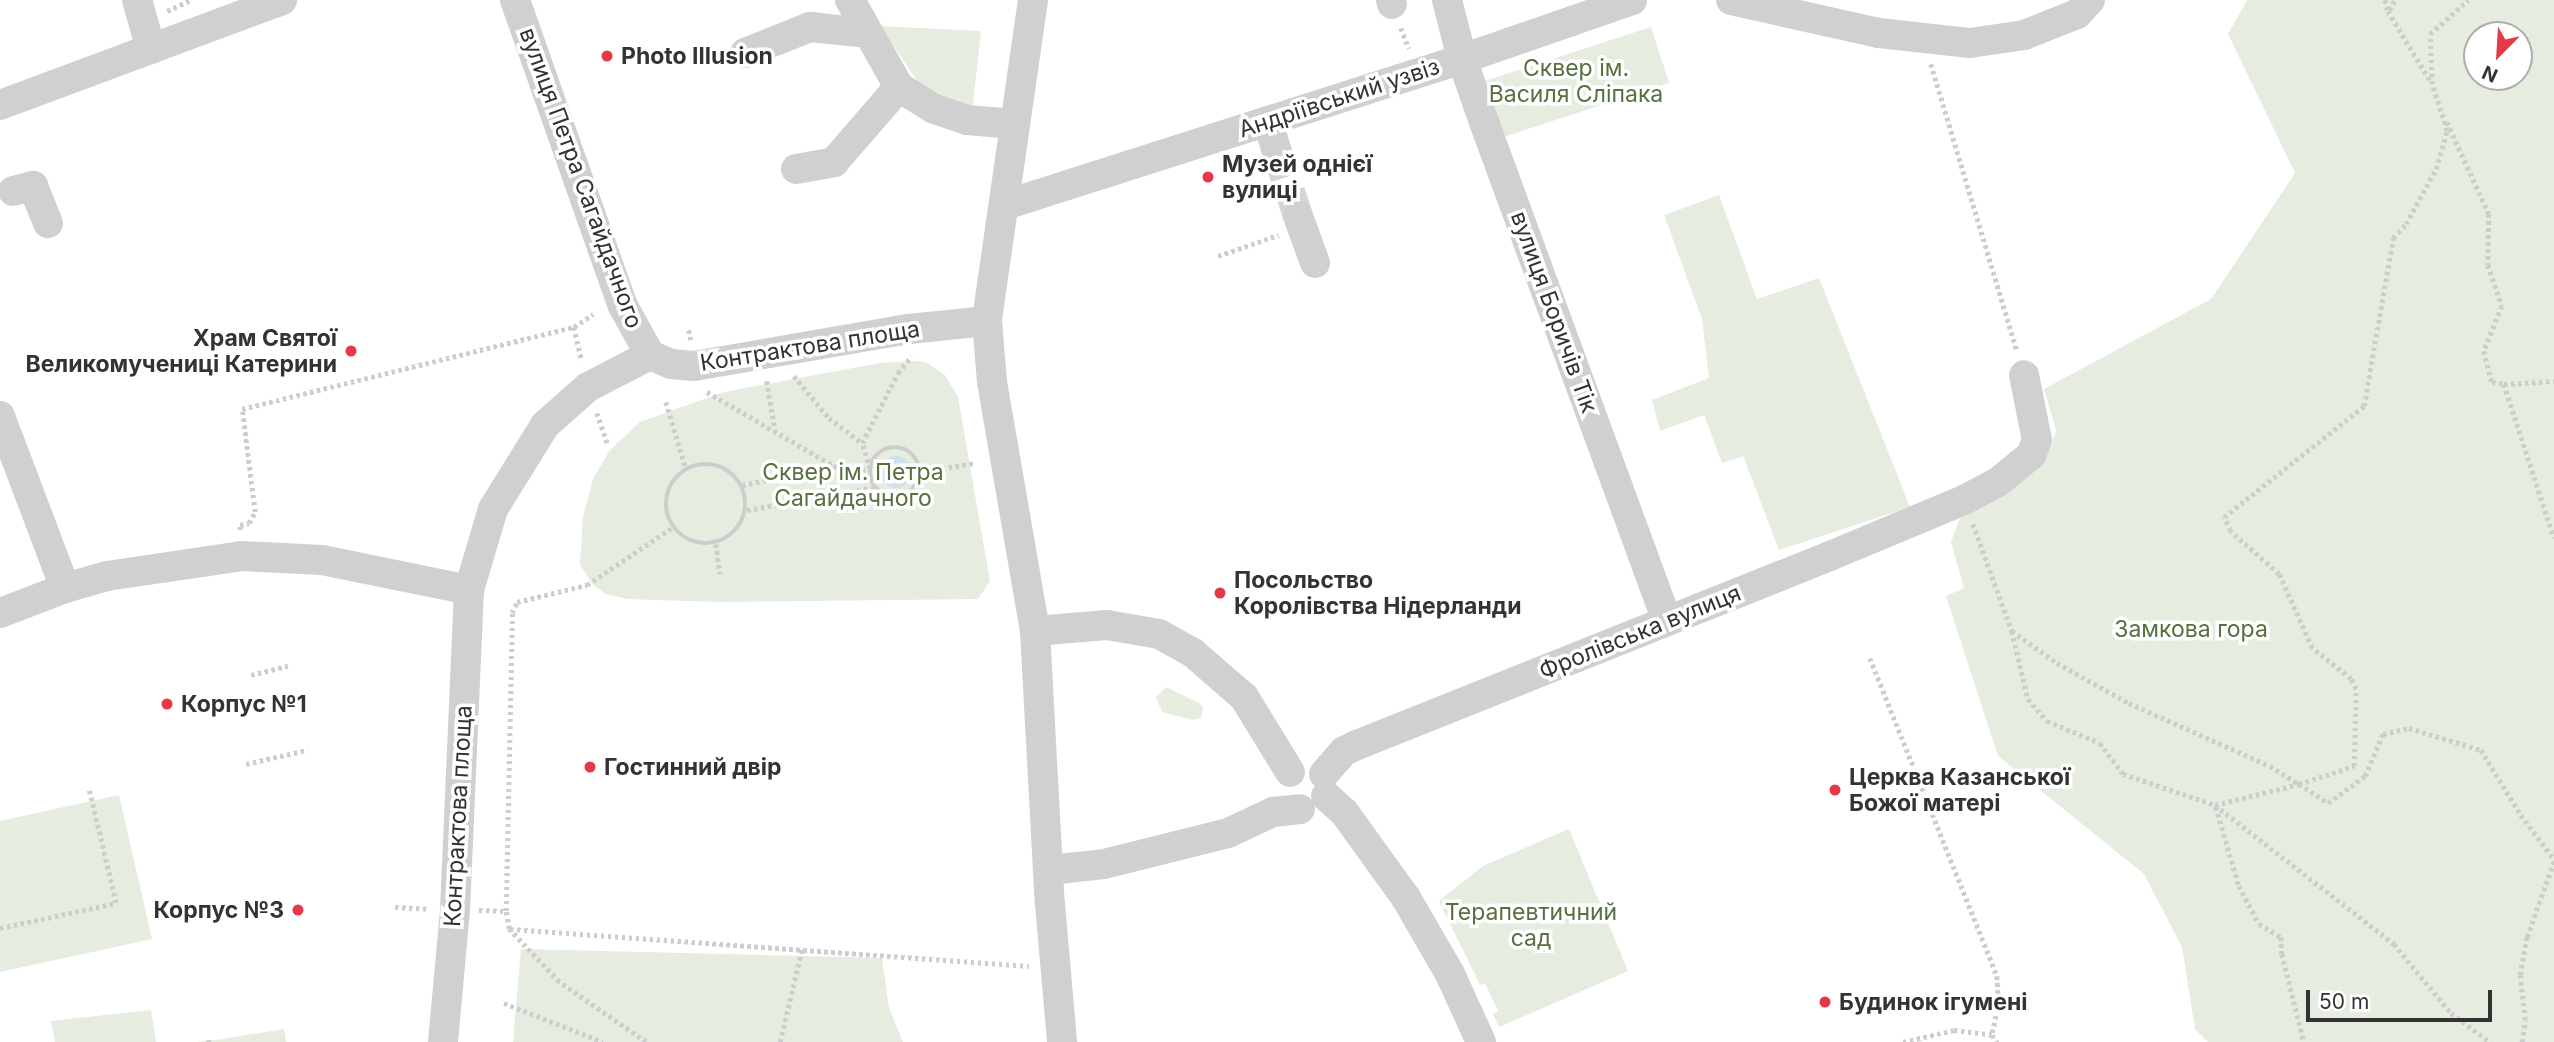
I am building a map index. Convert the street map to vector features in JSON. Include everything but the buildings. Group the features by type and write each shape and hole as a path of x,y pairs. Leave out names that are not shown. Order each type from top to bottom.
{"street":[{"path":"137,0 151,49"},
{"path":"0,105 282,0"},
{"name":"вулиця Петра Сагайдачного","path":"515,0 623,306 650,355"},
{"path":"850,0 866,33 899,87 932,108 967,120 1016,124"},
{"path":"1033,0 987,321 992,382 1035,631 1062,1042"},
{"name":"вулиця Боричів Тік","path":"1447,0 1462,59 1667,621"},
{"name":"Андріївський узвіз","path":"1005,205 1272,135 1462,59 1632,0"},
{"path":"1731,0 1879,33 1970,43 2024,35 2077,14 2090,0"},
{"path":"746,53 810,27 866,33"},
{"path":"796,169 834,162 899,87"},
{"path":"13,191 33,186 48,223"},
{"path":"1300,222 1315,263"},
{"name":"Контрактова площа","path":"443,1042 456,910 469,590 493,509 545,425 588,387 650,355 671,364 694,366 909,329 987,321"},
{"name":"Фролівська вулиця","path":"1300,792 1344,751 1357,745 1964,500 1998,482 2031,455 2037,440 2024,375"},
{"path":"0,416 65,588"},
{"path":"0,613 65,588 107,576 229,558 322,560 469,590"},
{"path":"1035,631 1107,625 1131,627 1170,640 1222,674 1244,697 1300,792 1344,812 1406,898 1450,974 1481,1042"},
{"path":"1049,870 1104,864 1228,833 1300,792"}],"path":[{"path":"2385,0 2388,11 2432,84 2488,214 2488,265 2502,306 2484,351 2491,382 2504,384 2554,381"},
{"path":"2388,11 2395,0"},
{"path":"2216,805 2354,766 2356,688 2351,678 2312,648 2279,574 2230,531 2224,517 2364,406 2393,238 2406,224 2436,169 2447,131 2432,84 2430,34 2468,0"},
{"path":"1929,58 2024,375"},
{"path":"1218,256 1300,222"},
{"path":"229,558 240,525 249,523 255,512 242,410 573,327 593,313"},
{"path":"862,443 898,373 911,357"},
{"path":"794,376 829,418 862,443 875,487"},
{"path":"766,381 776,431"},
{"path":"2504,384 2554,538"},
{"path":"707,392 834,466 855,471 870,469"},
{"path":"666,402 686,469"},
{"path":"747,510 875,487 892,497 907,495 919,481 921,472 917,459 900,447 880,452 870,469"},
{"path":"921,472 975,463"},
{"path":"711,464 734,475 742,485 747,510 737,531 716,544 692,542 673,527 668,517 667,495 671,484 686,469 711,464"},
{"path":"742,485 834,466"},
{"path":"1964,500 2012,631 2028,699 2047,721 2101,743 2123,774 2216,805 2394,944 2451,1013 2490,1042"},
{"path":"2547,522 2554,520"},
{"path":"646,1042 559,982 509,929 506,911 512,613 517,602 587,585 673,527"},
{"path":"716,544 720,574"},
{"path":"2012,631 2057,663 2129,703 2270,765 2328,803 2365,776 2384,734 2409,728 2481,750 2554,860 2527,937 2520,975 2525,1020 2522,1042"},
{"path":"1870,658 1997,976 1998,1003 1992,1035 1997,1042"},
{"path":"251,675 288,666"},
{"path":"246,764 307,750"},
{"path":"0,928 116,904 89,790"},
{"path":"2216,805 2239,887 2259,924 2281,937 2281,954 2304,1042"},
{"path":"509,929 1040,967"},
{"path":"780,1042 802,949"},
{"path":"504,1003 603,1042"},
{"path":"1903,1042 1954,1030 1992,1035"}],"green space":[{"name":"Замкова гора","path":"2247,0 2554,0 2554,1042 2208,1042 2195,1029 2182,947 2144,874 1998,756 1946,596 1964,588 1951,542 1960,518 2036,470 2051,447 2056,430 2044,389 2211,299 2295,173 2228,34"},
{"path":"880,26 981,31 972,114 929,98"},
{"name":"Сквер ім. Василя Сліпака","path":"1651,27 1669,83 1501,138 1483,82"},
{"path":"1719,195 1757,299 1819,278 1910,507 1779,550 1743,456 1722,463 1704,415 1660,431 1652,400 1709,378 1702,319 1664,215"},
{"name":"Сквер ім. Петра Сагайдачного","path":"919,361 945,375 958,397 990,581 978,599 720,602 627,599 606,594 593,585 580,565 583,517 593,479 610,450 640,422 724,392 880,363"},
{"path":"1166,687 1201,704 1201,718 1193,720 1162,712 1156,697"},
{"path":"119,795 152,939 0,972 0,821"},
{"name":"Терапевтичний сад","path":"1569,829 1628,971 1499,1027 1493,1014 1498,1011 1485,983 1480,985 1439,901 1483,866"},
{"path":"521,949 882,958 889,1008 903,1042 513,1042"},
{"path":"151,1010 156,1042 55,1042 51,1021"},
{"path":"284,1029 286,1042 197,1042 223,1039"}],"water":[{"path":"896,456 907,461 912,472 907,483 896,488 885,483 880,472 885,461"}],"tunnel":[{"path":"1276,149 1298,216"}],"place":[{"name":"Photo Illusion","path":"607,56"},
{"name":"Музей однієї вулиці","path":"1208,177"},
{"name":"Храм Святої Великомучениці Катерини","path":"351,351"},
{"name":"Посольство Королівства Нідерланди","path":"1220,593"},
{"name":"Корпус №1","path":"167,704"},
{"name":"Гостинний двір","path":"590,767"},
{"name":"Церква Казанської Божої матері","path":"1835,790"},
{"name":"Корпус №3","path":"298,910"},
{"name":"Будинок ігумені","path":"1825,1002"}]}
